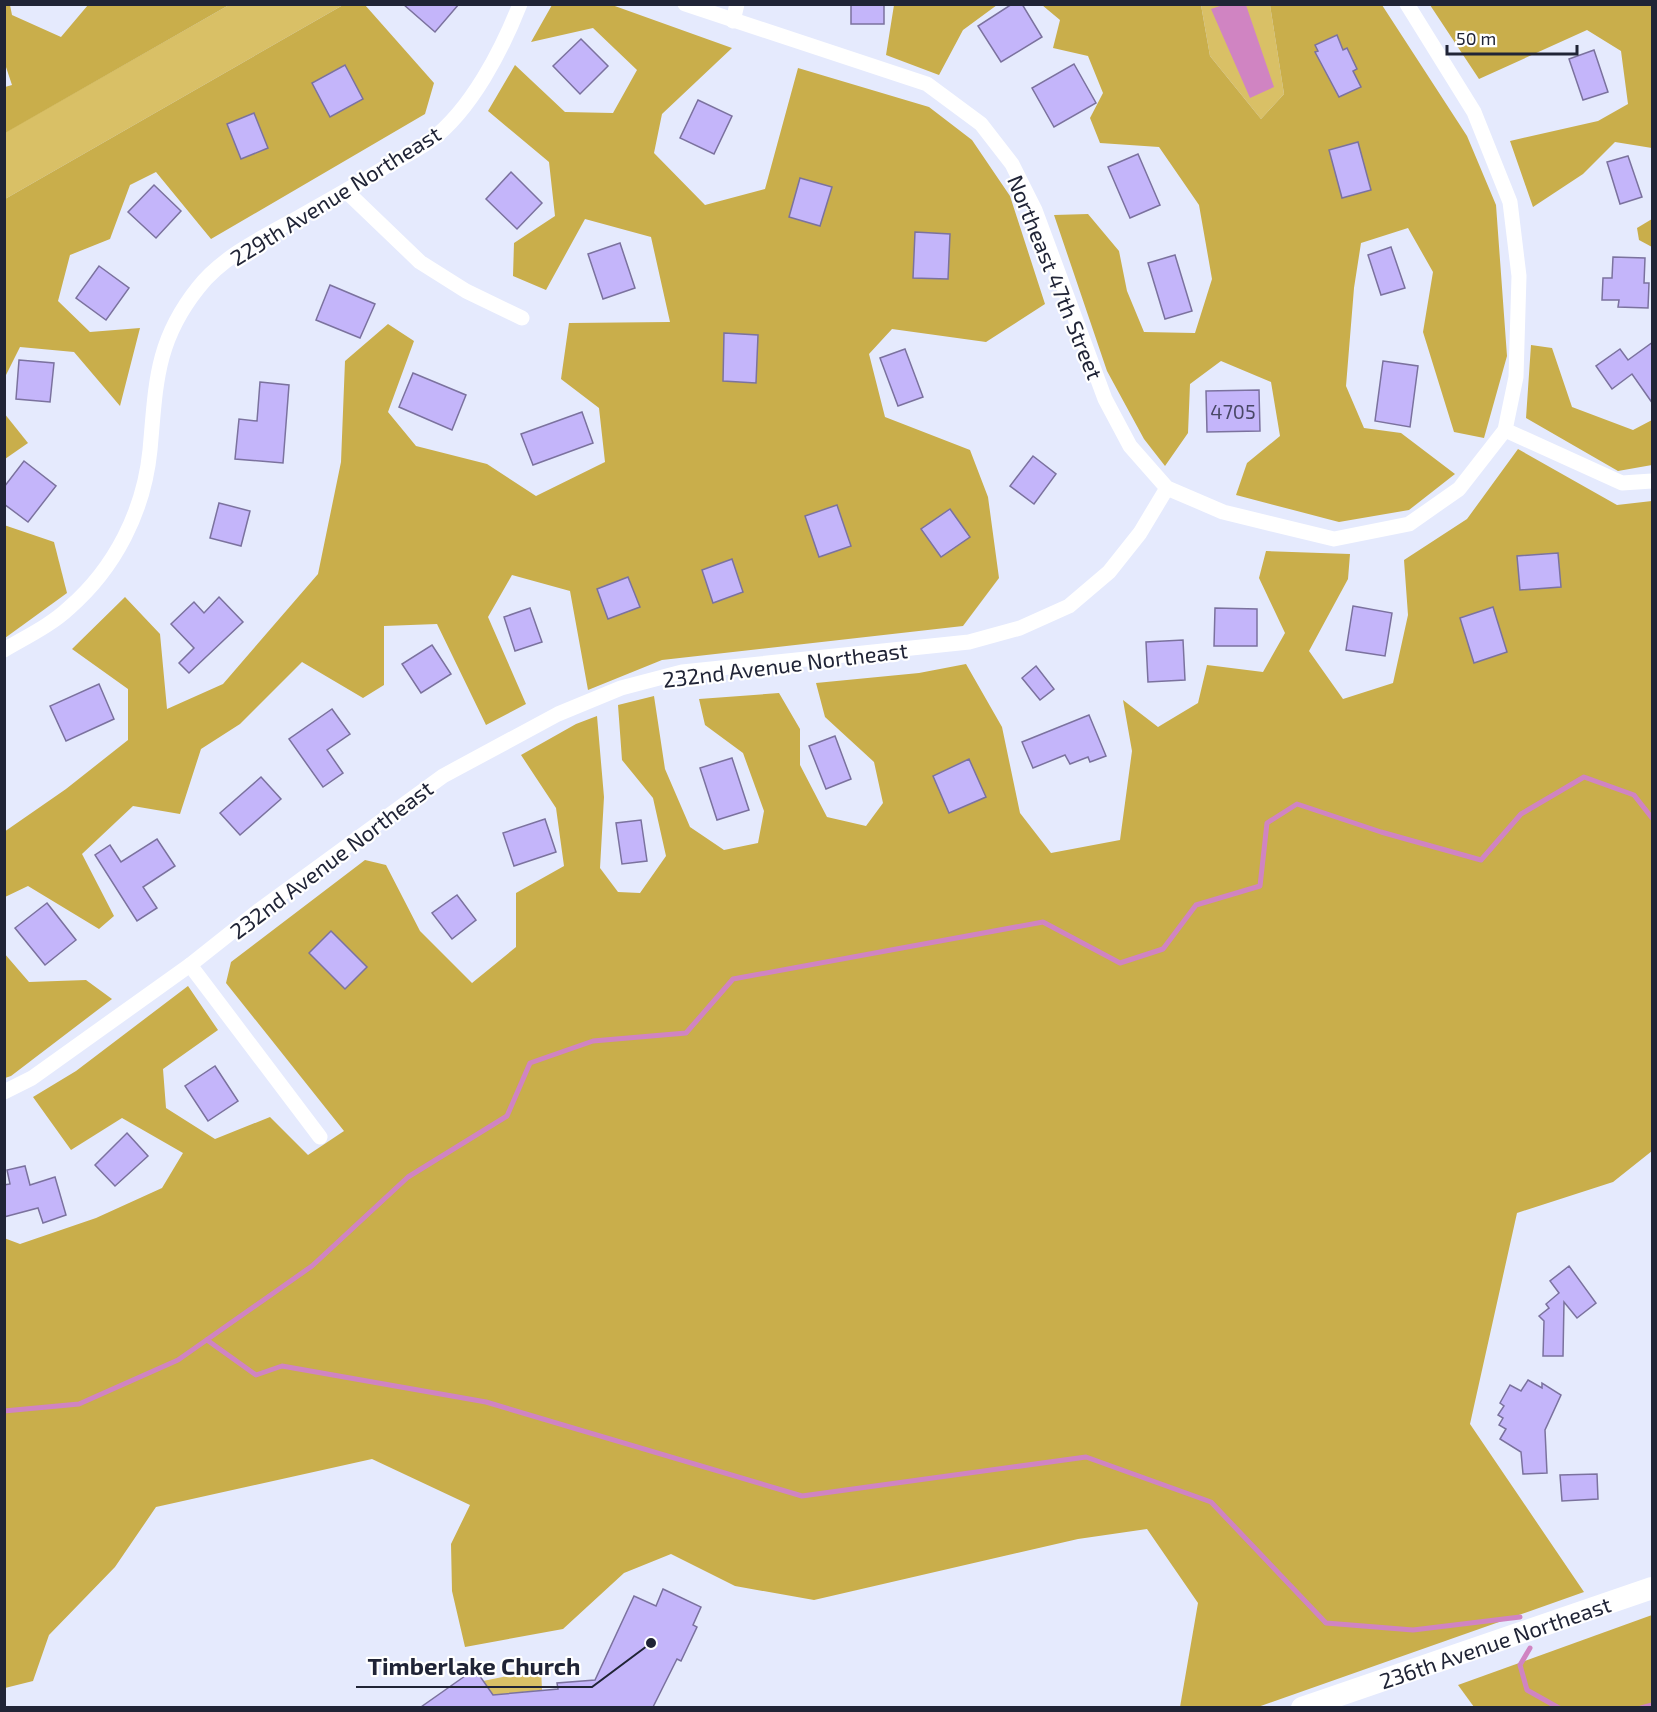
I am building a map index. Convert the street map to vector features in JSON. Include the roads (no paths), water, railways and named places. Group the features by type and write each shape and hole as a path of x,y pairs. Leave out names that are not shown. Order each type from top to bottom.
{"street":[{"name":"229th Avenue Northeast","path":"4,650 69,609 100,576 121,546 145,480 155,380 166,343 184,307 200,286 227,261 268,234 431,140 455,117 507,38 520,4"},
{"name":"Northeast 47th Street","path":"685,4 927,84 981,124 1011,164 1035,210 1105,399 1130,446 1167,488"},
{"path":"733,21 737,4"},
{"path":"1167,488 1223,512 1334,539 1409,524 1459,489 1505,430 1516,377 1519,276 1510,202 1474,112 1407,4"},
{"path":"346,191 420,262 466,291 522,318"},
{"path":"1505,430 1622,483 1653,481"},
{"name":"232nd Avenue Northeast","path":"4,1092 32,1078 190,965 258,911 443,776 558,714 621,688 682,672 969,642 1020,628 1069,606 1109,572 1140,533 1167,488"},
{"path":"190,965 320,1137"},
{"name":"236th Avenue Northeast","path":"1302,1707 1653,1588"}],"waterway":[{"path":"4,1411 79,1404 178,1360 312,1266 408,1177 507,1116 530,1063 593,1041 686,1033 733,979 1043,922 1120,963 1163,949 1196,905 1260,886 1267,823 1297,804 1381,832 1481,860 1521,814 1584,777 1634,795 1652,818"},
{"path":"207,1340 256,1375 282,1366 486,1402 802,1496 1086,1457 1211,1502 1326,1623 1413,1630 1520,1617"},
{"path":"1530,1648 1520,1665 1527,1690 1559,1708"},
{"path":"1641,1708 1652,1705"}],"place":[{"name":"Timberlake Church","path":"651,1643"}]}
